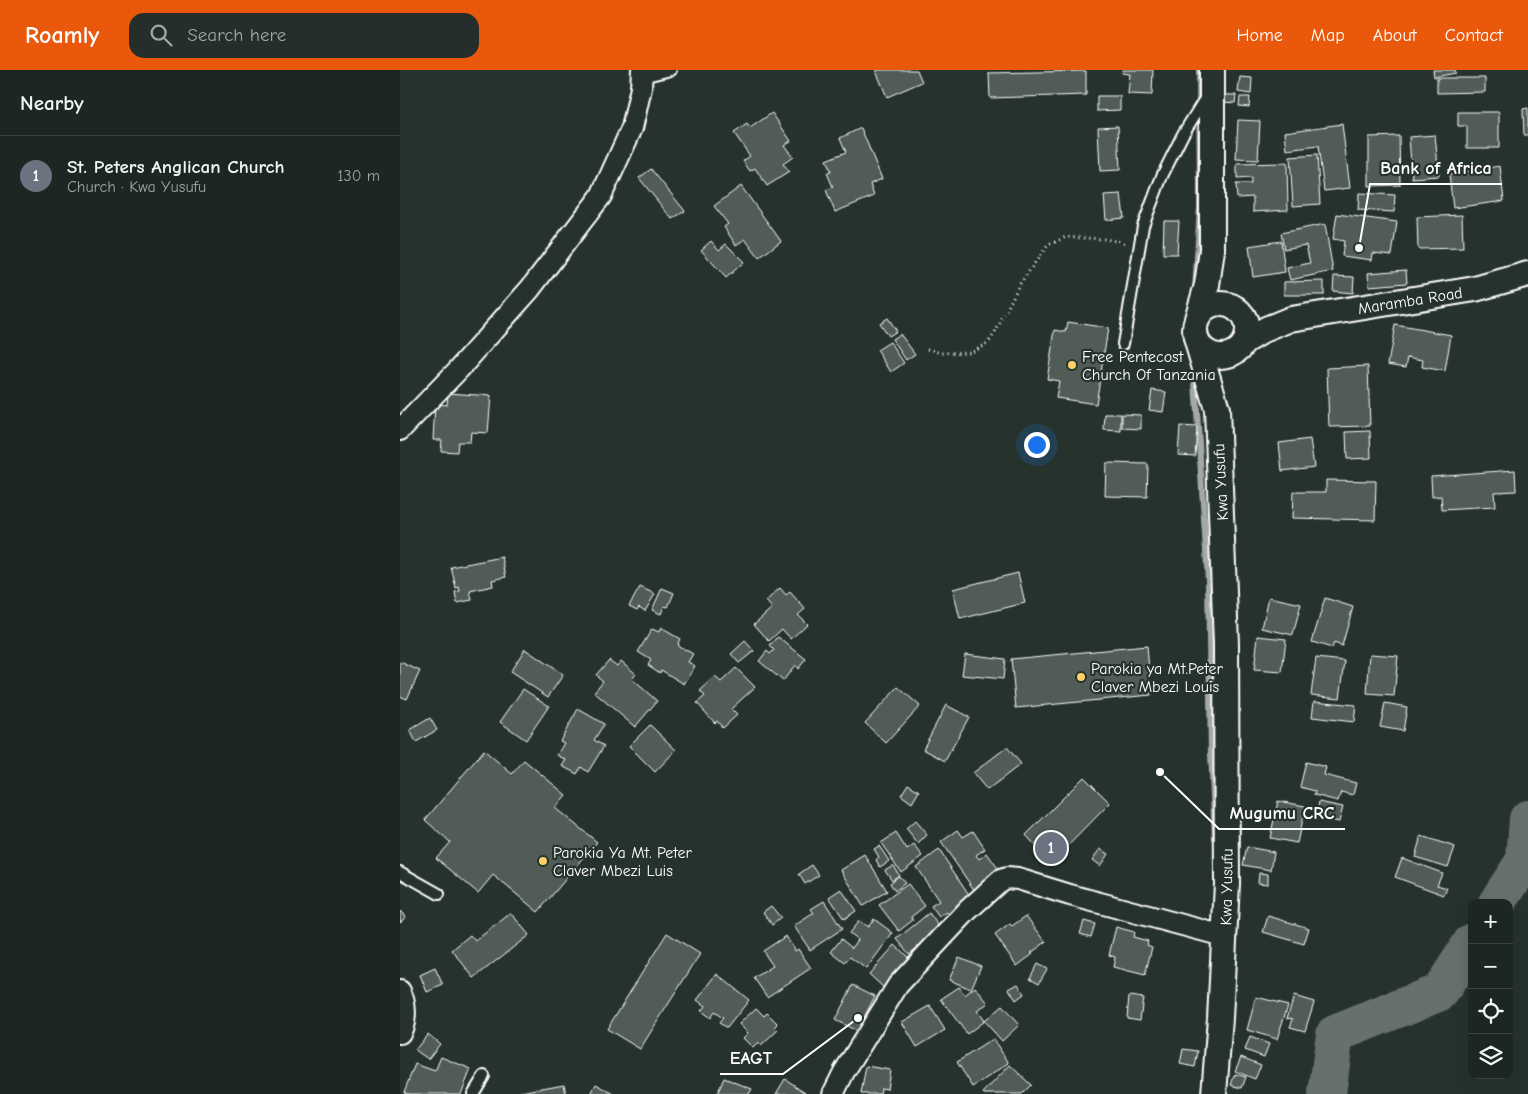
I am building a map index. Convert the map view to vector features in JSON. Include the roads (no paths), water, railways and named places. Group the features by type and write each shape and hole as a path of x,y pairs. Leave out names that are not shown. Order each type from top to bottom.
{"street":[{"path":"400,430 530,289 601,196 632,128 641,88 642,73"},
{"path":"1212,250 1221,280 1236,310 1245,322 1246,332 1241,346 1229,355 1214,355 1201,347 1197,329 1208,285 1212,250 1213,78"},
{"name":"Maramba Road","path":"1241,346 1266,329 1291,319 1475,289 1528,274"},
{"name":"Maramba Road","path":"1197,329 1204,311 1212,306 1222,304 1236,310 1291,319"},
{"name":"Kwa Yusufu","path":"1197,329 1217,409 1226,644 1227,884 1214,1094"},
{"name":"Kwa Yusufu","path":"1217,409 1226,374 1241,346"},
{"path":"833,1094 844,1072 898,986 968,910 1001,880 1007,878 1018,879 1070,896 1216,934 1224,934"},
{"path":"400,991 405,1013 400,1033"}],"lane":[{"path":"642,73 671,70"},
{"path":"1123,344 1143,226 1162,176 1213,78"},
{"path":"400,872 439,894"},
{"path":"474,1094 484,1076"}],"waterway":[{"path":"1195,291 1200,206 1199,70"},
{"path":"1194,366 1208,581 1211,753 1215,838"},
{"path":"1500,899 1525,860 1528,819"},
{"path":"1327,1094 1335,1034 1440,992 1471,944"}],"place":[{"name":"Bank of Africa","path":"1359,248"},
{"name":"Free Pentecost Church Of Tanzania","path":"1072,365"},
{"name":"Parokia ya Mt.Peter Claver Mbezi Louis","path":"1081,677"},
{"name":"Mugumu CRC","path":"1160,772"},
{"name":"St. Peters Anglican Church","path":"1051,848"},
{"name":"Parokia Ya Mt. Peter Claver Mbezi Luis","path":"543,861"},
{"name":"EAGT","path":"858,1018"}]}
